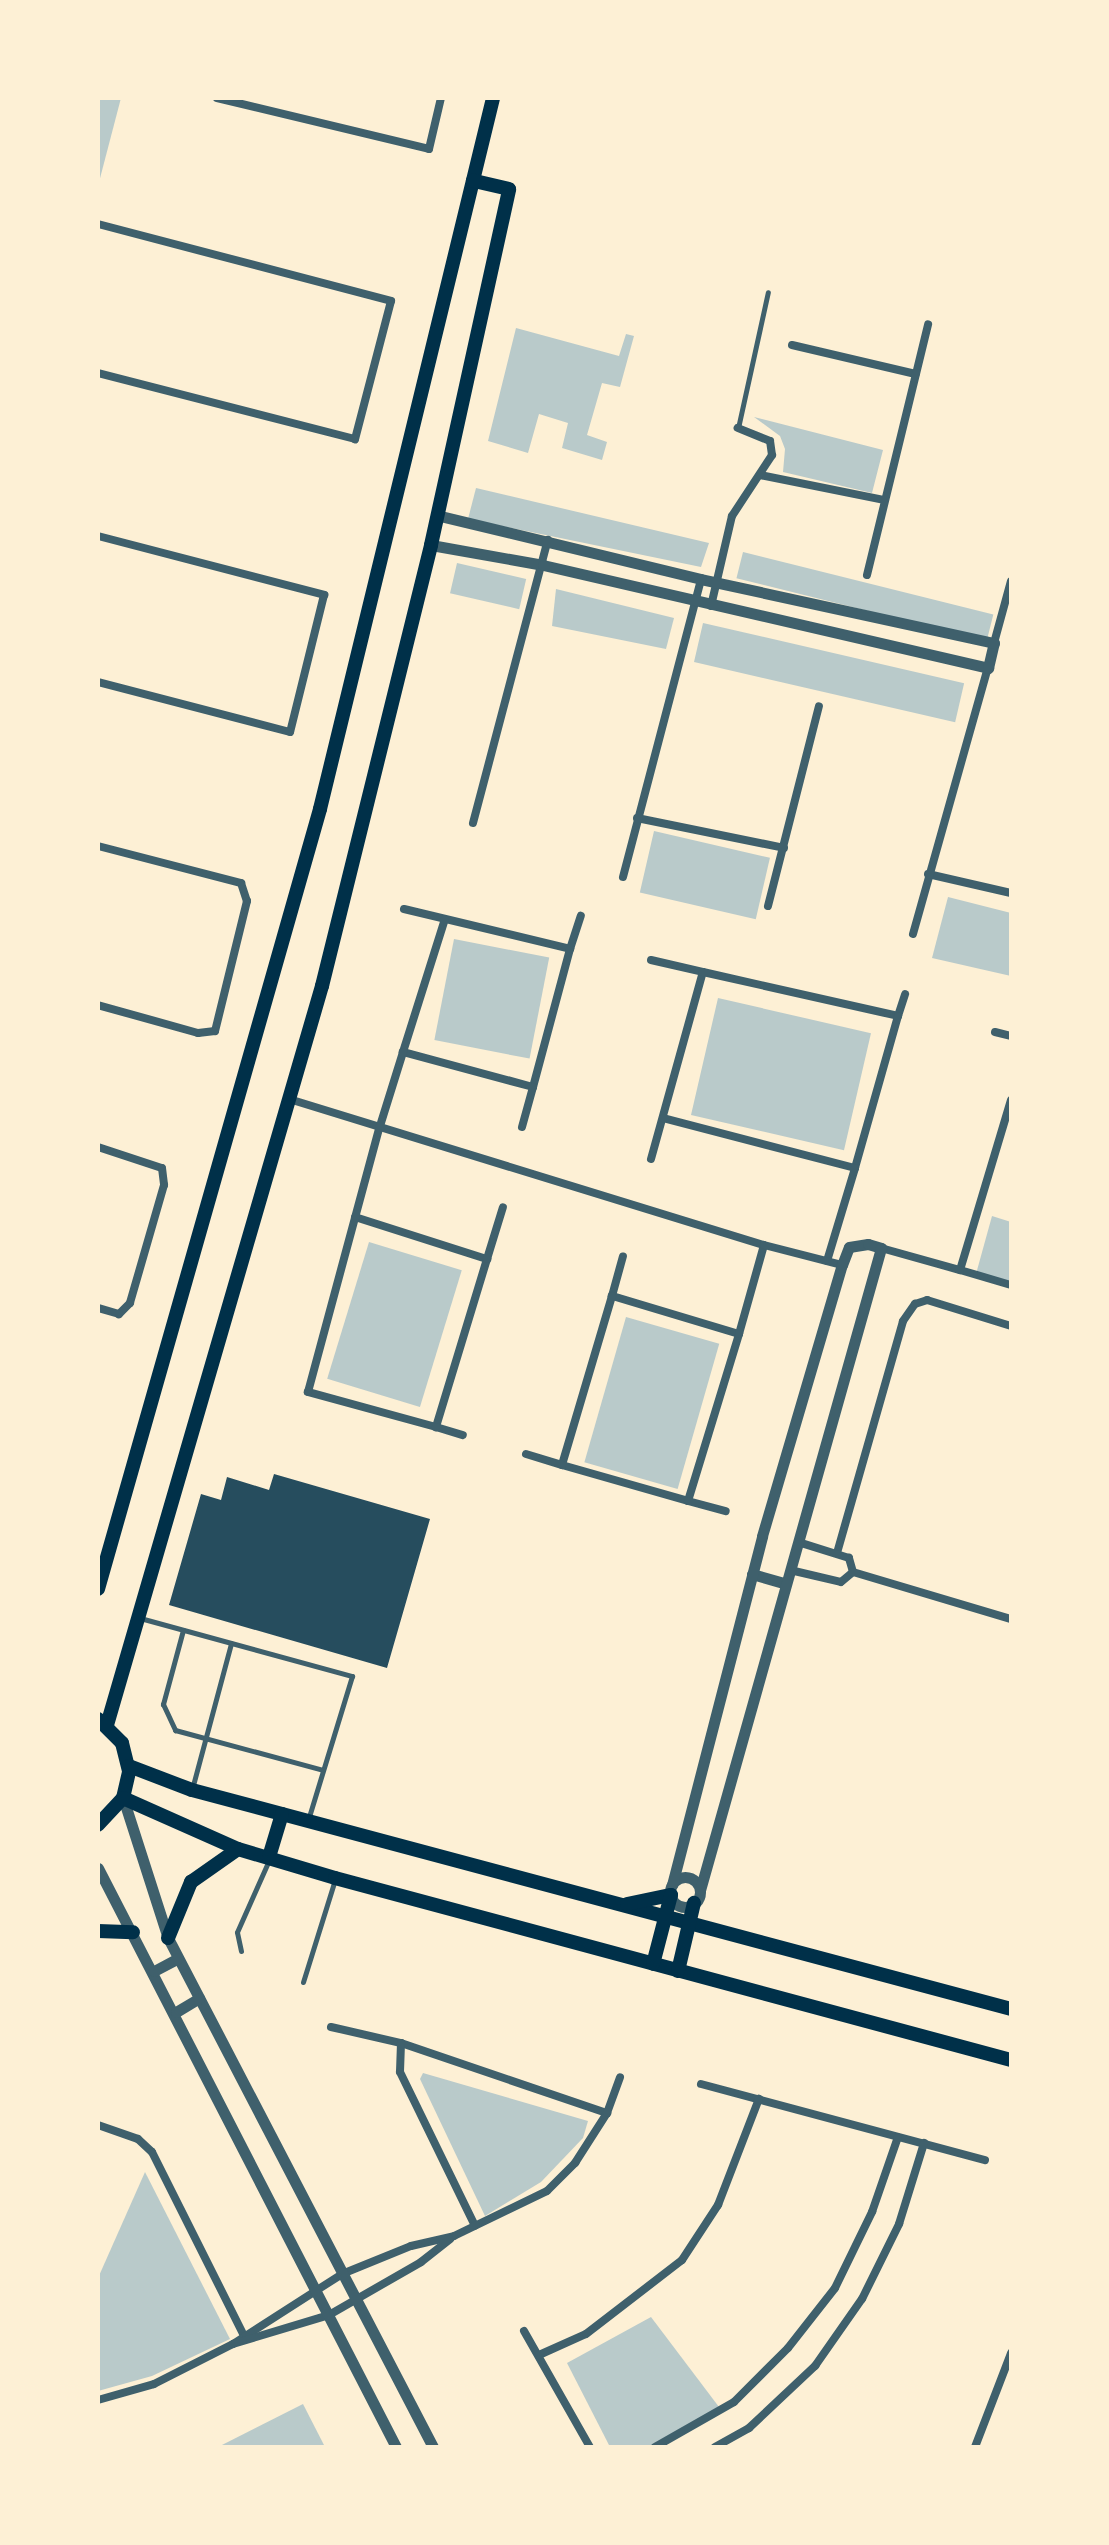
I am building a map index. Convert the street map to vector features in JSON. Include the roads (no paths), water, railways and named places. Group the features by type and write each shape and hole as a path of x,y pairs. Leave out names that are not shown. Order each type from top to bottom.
{"main road":[{"path":"98,1589 320,809 493,98"},
{"path":"98,1825 123,1798 129,1766 122,1743 102,1722 137,1617 322,986 431,545 509,189 473,181"},
{"path":"129,1766 192,1790 1011,2009"},
{"path":"123,1798 238,1849 335,1878 1011,2060"},
{"path":"269,1857 282,1814"},
{"path":"168,1938 191,1882 238,1849"},
{"path":"619,1905 671,1890 653,1964"},
{"path":"678,1971 697,1897"},
{"path":"697,1897 723,1933"},
{"path":"98,1931 133,1932"}],"street":[{"path":"217,98 429,149 441,98"},
{"path":"98,224 391,301 355,439 98,373"},
{"path":"867,575 928,324"},
{"path":"792,345 916,374"},
{"path":"710,607 732,516 772,455 770,441 738,428"},
{"path":"760,475 884,500"},
{"path":"437,515 716,583 994,643"},
{"path":"98,536 324,595 290,732 98,682"},
{"path":"473,823 548,540"},
{"path":"431,545 543,565 710,607 988,668"},
{"path":"623,877 701,579"},
{"path":"913,934 1011,581"},
{"path":"768,906 819,706"},
{"path":"637,818 784,848"},
{"path":"98,846 241,883 247,901 215,1031 198,1033 98,1005"},
{"path":"928,874 1011,893"},
{"path":"404,909 570,949"},
{"path":"522,1127 581,916"},
{"path":"445,919 380,1126 308,1392 463,1435"},
{"path":"651,960 898,1016"},
{"path":"651,1159 703,972"},
{"path":"827,1261 905,994"},
{"path":"995,1032 1011,1036"},
{"path":"403,1052 533,1087"},
{"path":"289,1099 764,1245 842,1265"},
{"path":"960,1270 1011,1100"},
{"path":"663,1118 855,1168"},
{"path":"98,1147 162,1168 164,1185 130,1303 119,1314 98,1308"},
{"path":"436,1427 503,1207"},
{"path":"355,1217 487,1259"},
{"path":"881,1248 697,1897 680,1906 671,1890 752,1574 849,1247 855,1244 881,1248 1011,1285"},
{"path":"688,1501 764,1245"},
{"path":"562,1465 623,1256"},
{"path":"612,1296 739,1334"},
{"path":"837,1553 903,1321 915,1304 927,1300 1011,1326"},
{"path":"526,1454 726,1511"},
{"path":"798,1542 849,1558 853,1572"},
{"path":"790,1570 841,1582 853,1572"},
{"path":"853,1572 1011,1619"},
{"path":"752,1574 786,1584"},
{"path":"123,1798 168,1938 433,2447"},
{"path":"98,1868 176,2012 396,2447"},
{"path":"671,1890 687,1877 697,1897"},
{"path":"154,1971 178,1958"},
{"path":"176,2012 199,1998"},
{"path":"331,2027 401,2043 607,2113"},
{"path":"401,2043 400,2072 475,2226"},
{"path":"245,2338 329,2315 356,2301 454,2236 547,2191 575,2163 607,2113 620,2077"},
{"path":"701,2084 985,2160"},
{"path":"539,2355 586,2334 682,2260 718,2205 759,2099"},
{"path":"98,2125 138,2139 152,2152 245,2338"},
{"path":"655,2447 734,2402 788,2348 835,2288 872,2212 898,2137"},
{"path":"715,2447 749,2428 815,2366 862,2299 899,2224 924,2143"},
{"path":"98,2400 154,2384 245,2338 342,2274 411,2246 454,2236"},
{"path":"524,2331 590,2447"},
{"path":"987,2447 976,2445 1011,2353"}],"lane":[{"path":"738,428 768,292"},
{"path":"137,1617 352,1676 308,1821"},
{"path":"183,1630 163,1704 175,1730 323,1770"},
{"path":"192,1790 231,1643"},
{"path":"241,1951 237,1932 269,1857"},
{"path":"303,1982 335,1878"}]}
